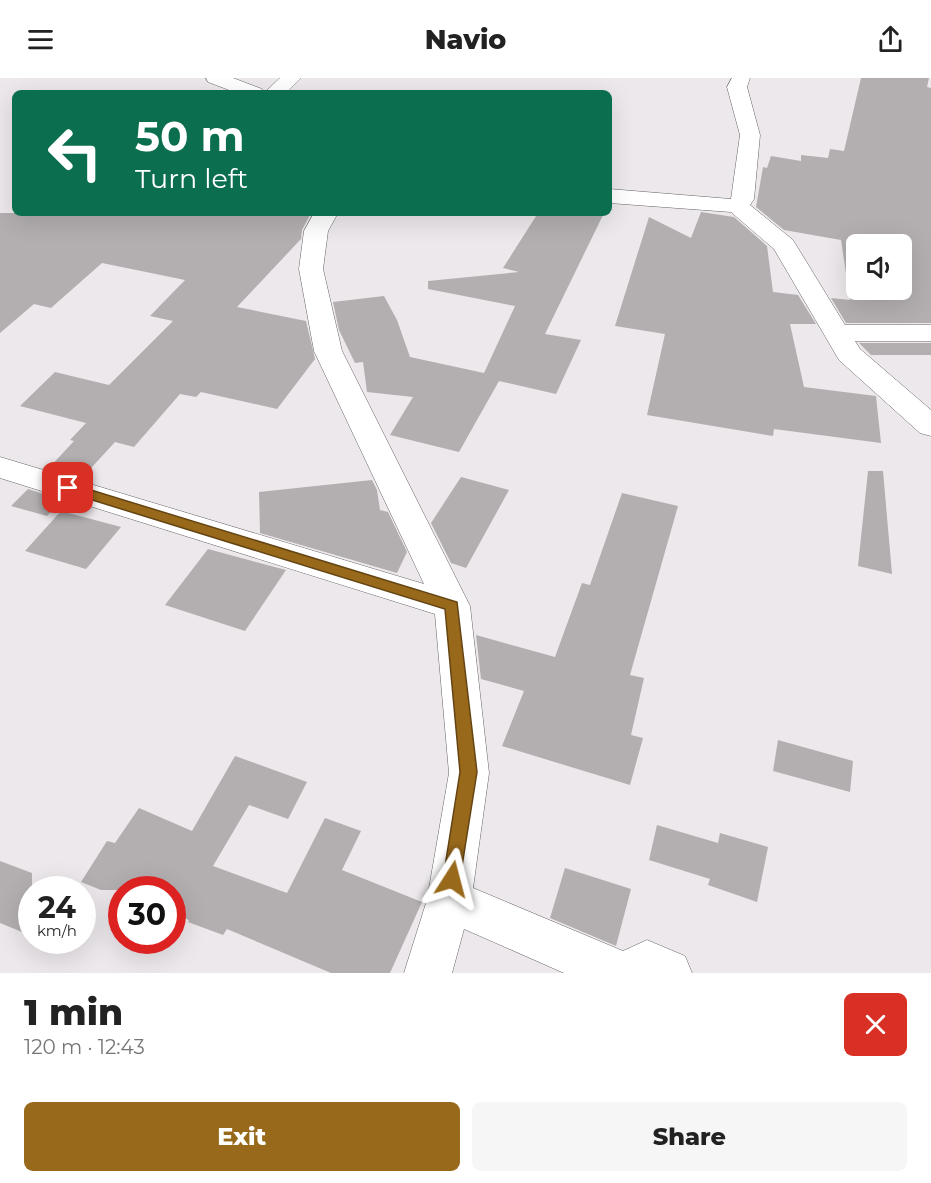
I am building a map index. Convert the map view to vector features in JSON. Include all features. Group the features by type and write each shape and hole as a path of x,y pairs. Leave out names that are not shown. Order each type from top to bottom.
{"street":[{"path":"215,78 247,90"},
{"path":"278,90 292,78"},
{"path":"737,206 743,199 750,135 737,87 741,78"},
{"path":"612,196 737,206 784,245 849,354 931,426"},
{"path":"324,216 315,231 311,269 328,351 452,606 469,772 449,900 428,973"},
{"path":"835,333 931,333"},
{"path":"0,467 452,606"},
{"path":"449,900 618,973"},
{"path":"631,973 646,963 668,973"}],"building":[{"path":"861,78 929,78 927,87 931,88 931,323 846,323 831,298 912,300 912,234 846,234 846,273 841,240 784,230 756,207 763,167 767,168 771,156 801,161 801,155 828,158 830,149 844,151"},
{"path":"701,212 734,217 767,246 773,292 798,295 816,324 790,324 804,387 876,396 881,443 774,429 773,436 647,415 665,334 615,326 649,217 691,238"},
{"path":"0,213 12,213 12,216 309,216 302,230 301,239 237,307 306,321 315,359 277,409 201,392 196,397 180,394 134,447 115,442 81,479 48,469 74,441 70,440 86,423 20,406 55,372 109,385 173,321 150,316 185,280 102,263 51,308 34,304 0,333"},
{"path":"536,216 603,216 545,334 581,340 556,394 499,381 459,452 390,435 413,397 367,392 363,362 355,363 339,330 333,302 384,296 397,320 410,357 484,373 515,306 428,289 428,281 519,272 503,268"},
{"path":"859,343 931,343 931,355 871,355"},
{"path":"868,471 883,471 892,574 858,566"},
{"path":"461,477 509,490 466,568 451,563 431,523"},
{"path":"372,480 377,490 380,510 388,512 407,552 397,573 260,533 259,492"},
{"path":"28,489 62,500 47,516 11,506"},
{"path":"622,493 678,506 630,675 644,678 631,735 643,738 630,785 502,746 524,691 481,679 476,635 555,657 582,583 590,585"},
{"path":"61,511 121,527 86,569 25,551"},
{"path":"208,549 286,570 245,631 165,605"},
{"path":"778,740 853,761 850,792 773,771"},
{"path":"235,756 307,782 288,819 249,805 213,866 287,893 325,818 361,831 342,870 422,902 390,973 331,973 227,929 223,935 188,922 189,920 186,919 186,876 108,876 108,890 101,890 96,888 96,876 85,876 107,841 115,843 139,808 192,831"},
{"path":"657,825 718,843 720,833 768,847 757,902 708,885 710,879 649,860"},
{"path":"0,861 32,873 32,876 18,876 18,930 0,923"},
{"path":"565,868 631,889 616,946 550,918"}],"route":[{"path":"68,488 452,606 469,772 452,879"}]}
